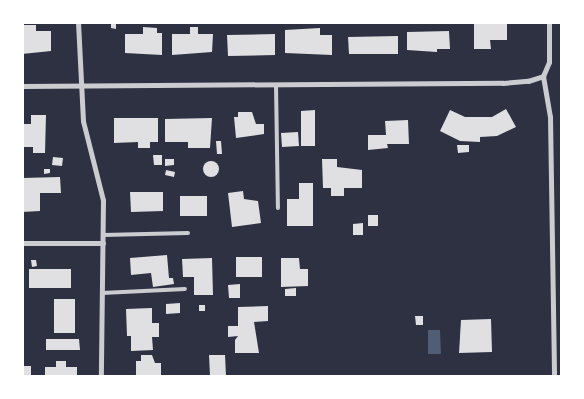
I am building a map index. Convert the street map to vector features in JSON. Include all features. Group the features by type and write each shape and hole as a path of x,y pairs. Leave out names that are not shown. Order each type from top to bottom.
{"street":[{"path":"78,22 84,135 103,200 101,376"},
{"path":"549,22 548,62 543,76 550,117 554,376"},
{"path":"22,86 503,83 528,81 543,76"},
{"path":"22,242 103,243"}],"lane":[{"path":"276,85 278,208"},
{"path":"103,235 188,233"},
{"path":"102,292 185,289"}],"water":[{"path":"428,330 440,330 441,354 428,354"}],"building":[{"path":"111,22 116,22 116,29 111,28"},
{"path":"474,22 507,22 507,40 490,40 491,49 474,49"},
{"path":"22,25 36,25 36,31 51,31 51,51 22,54"},
{"path":"143,27 157,28 157,33 162,33 162,55 125,53 125,34 143,34"},
{"path":"190,27 198,27 198,34 213,34 212,52 172,55 172,34 190,34"},
{"path":"320,28 320,35 332,35 332,55 285,53 285,30"},
{"path":"449,31 450,49 437,49 437,52 407,50 407,32"},
{"path":"275,34 275,55 228,56 227,35"},
{"path":"398,36 398,54 349,54 348,37"},
{"path":"506,109 516,127 497,136 480,137 480,142 460,141 440,131 450,110 465,117 492,117"},
{"path":"315,110 315,146 301,146 301,111"},
{"path":"238,112 252,112 256,124 264,124 264,134 236,138 234,117 238,117"},
{"path":"31,115 46,115 45,153 33,153 33,147 22,147 22,124 31,124"},
{"path":"114,118 158,118 158,142 150,142 150,148 138,148 138,142 114,143"},
{"path":"212,118 210,148 188,148 188,142 165,142 165,119"},
{"path":"408,120 409,144 387,144 388,148 368,150 368,135 386,135 385,121"},
{"path":"298,132 299,146 282,147 281,133"},
{"path":"216,141 221,141 222,154 217,154"},
{"path":"457,145 469,145 469,152 458,153"},
{"path":"153,155 162,155 162,165 154,165"},
{"path":"53,157 63,158 62,166 52,165"},
{"path":"165,159 174,159 174,165 165,166"},
{"path":"322,159 337,159 337,167 362,170 362,188 344,188 344,196 331,196 331,188 323,188"},
{"path":"211,161 217,163 219,169 217,175 211,177 205,175 203,169 205,163"},
{"path":"44,169 50,169 50,173 44,174"},
{"path":"166,170 175,172 174,177 165,175"},
{"path":"60,177 61,193 40,193 40,211 22,212 22,178"},
{"path":"299,183 313,183 313,226 287,226 287,199 299,199"},
{"path":"243,191 244,199 258,201 261,223 232,227 228,193"},
{"path":"130,192 163,192 163,211 131,212"},
{"path":"180,196 207,196 207,216 180,216"},
{"path":"368,215 378,215 378,226 368,226"},
{"path":"363,223 363,235 353,235 353,224"},
{"path":"167,255 169,278 173,278 174,284 153,287 151,273 131,275 130,258"},
{"path":"236,257 262,257 262,277 236,277"},
{"path":"212,258 213,295 194,295 194,277 183,277 182,259"},
{"path":"281,258 299,258 300,269 308,269 308,286 281,287"},
{"path":"31,260 36,260 37,266 32,267"},
{"path":"29,269 71,269 71,288 29,288"},
{"path":"240,284 240,298 229,298 228,285"},
{"path":"296,288 296,296 285,296 285,289"},
{"path":"54,299 75,299 75,333 54,333"},
{"path":"180,303 180,313 166,314 166,304"},
{"path":"199,305 205,305 205,311 199,311"},
{"path":"268,306 268,321 254,322 259,353 235,353 235,340 238,336 228,337 228,326 238,326 238,307"},
{"path":"152,308 152,323 159,323 159,337 152,337 153,350 131,351 131,336 127,336 126,309"},
{"path":"415,316 423,316 423,325 416,325"},
{"path":"491,319 492,352 459,353 461,320"},
{"path":"46,339 79,339 80,350 46,350"},
{"path":"141,355 152,355 155,363 161,363 161,376 136,376 136,361 141,361"},
{"path":"209,355 225,355 226,376 210,376"},
{"path":"56,361 66,361 66,367 77,367 77,376 45,376 45,367 56,367"},
{"path":"22,366 31,366 31,376 22,376"}]}
